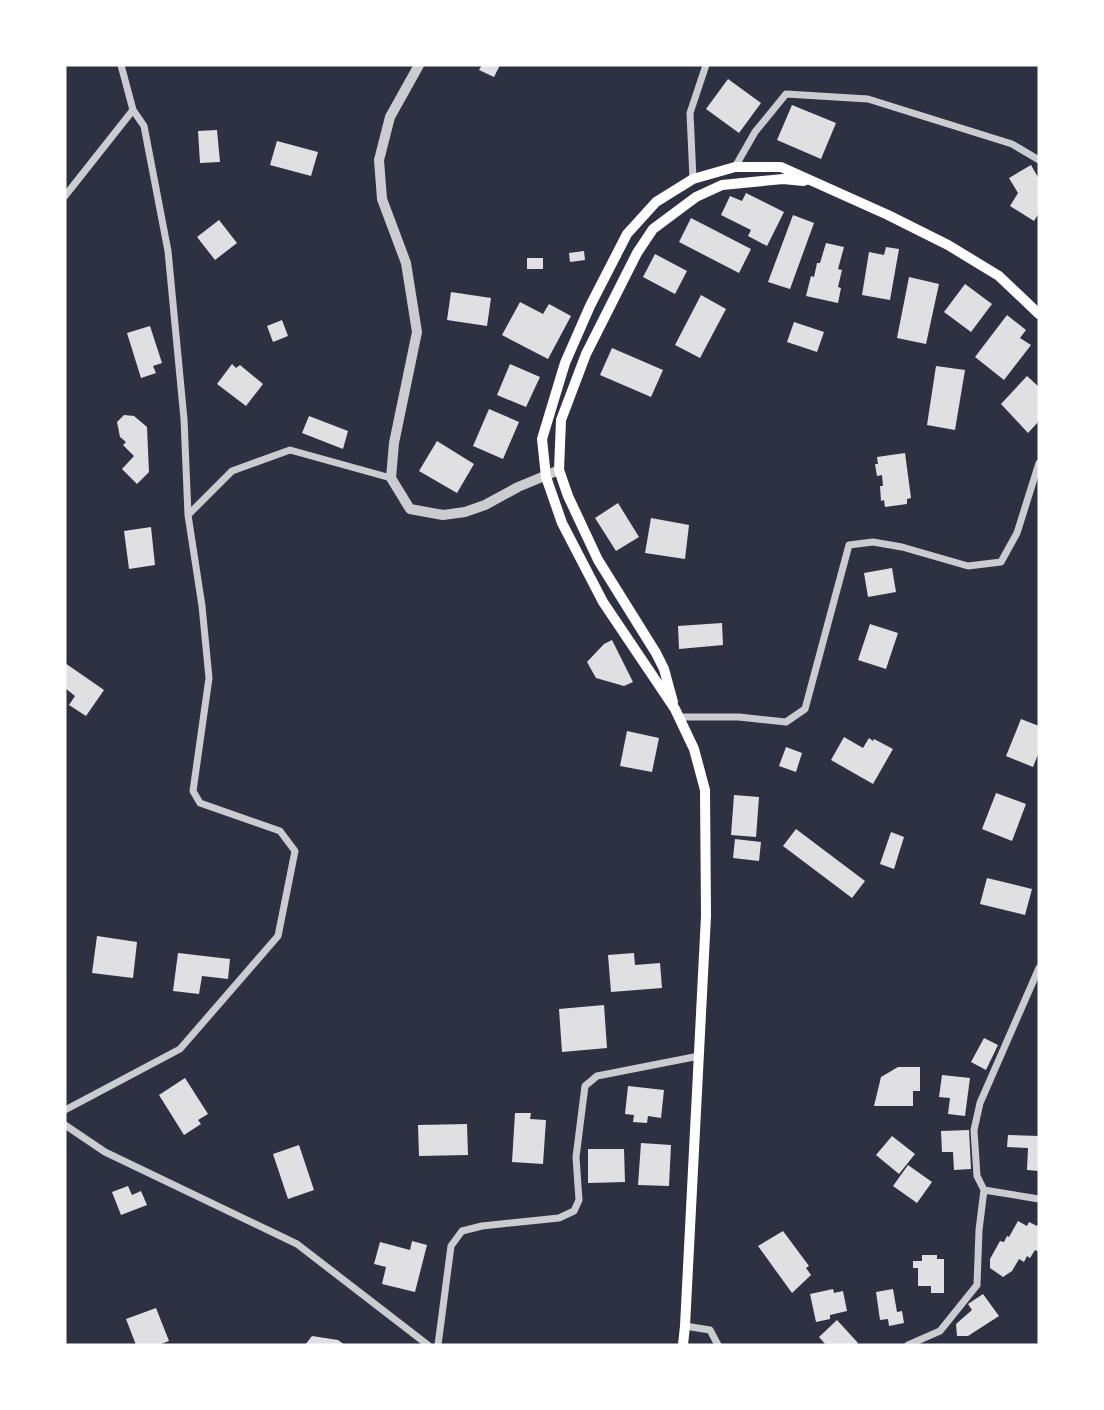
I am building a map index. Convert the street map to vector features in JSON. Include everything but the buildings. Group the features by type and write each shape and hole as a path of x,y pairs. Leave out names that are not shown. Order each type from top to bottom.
{"main road":[{"path":"683,1345 706,916 705,790 694,749 677,713 603,602 562,523 546,477 542,439 565,363 590,306 627,234 656,202 693,179 735,167 781,167 948,245 999,276 1039,314"},
{"path":"677,713 664,669 656,653 598,560 568,496 559,470 561,420 586,354 637,253 653,229 696,197 722,185 783,179 817,183"}],"street":[{"path":"65,1110 180,1049 278,936 295,851 280,831 200,803 193,791 209,678 202,606 187,515 184,419 168,251 144,126 133,110 121,65"},
{"path":"419,65 390,117 379,160 382,199 406,263 417,332 394,443 391,478 410,509 443,514 485,505 559,470"},
{"path":"693,179 690,113 706,65"},
{"path":"735,167 755,132 786,94 868,99 1012,144 1039,160"},
{"path":"65,196 133,110"},
{"path":"187,515 232,471 290,450 391,478"},
{"path":"677,713 786,722 805,709 849,545 873,542 902,547 968,566 1001,562 1017,533 1039,463"},
{"path":"908,1345 940,1331 977,1285 984,1190 977,1176 974,1130 980,1103 1039,968"},
{"path":"438,1345 451,1246 462,1231 482,1226 559,1218 574,1211 579,1200 576,1157 585,1086 597,1076 699,1056"},
{"path":"65,1125 105,1152 296,1244 428,1345"},
{"path":"984,1190 1039,1199"},
{"path":"685,1326 710,1330 718,1345"}]}
